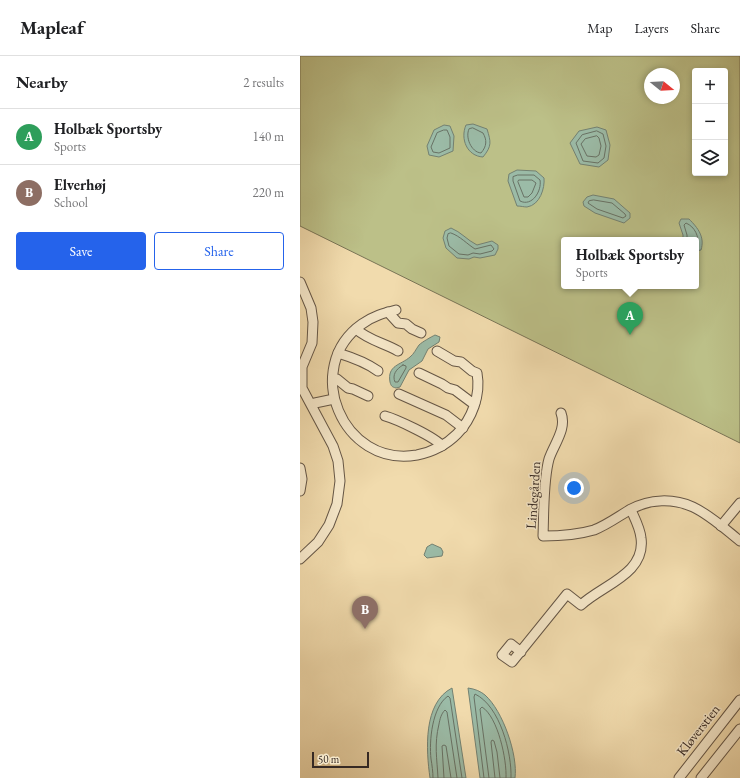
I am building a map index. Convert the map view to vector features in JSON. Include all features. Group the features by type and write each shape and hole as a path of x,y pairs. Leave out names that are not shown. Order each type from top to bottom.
{"street":[{"path":"300,282 311,308 313,322 312,343 301,367 301,388 330,439 340,471 340,490 330,525 318,542 300,558"},
{"path":"421,333 412,329 406,324 398,323 392,311 374,317 356,329 347,339 338,353 333,379 334,399 338,412 348,429 363,443 374,449 392,455 406,456 428,452 442,446 453,438 472,413 478,387 478,373 437,351"},
{"path":"356,329 367,338 371,338 398,351"},
{"path":"338,353 348,356 378,371"},
{"path":"419,373 455,390 471,402 475,403"},
{"path":"333,379 337,379 348,388 368,396"},
{"path":"399,394 427,408 446,415 462,428"},
{"path":"312,405 334,399"},
{"name":"Lindegården","path":"561,413 564,420 549,460 546,474 543,536 562,536 587,532 603,526 646,503 661,501 678,502 702,512 740,541"},
{"path":"385,416 395,419 430,436 442,446"},
{"path":"300,468 302,479 300,491"},
{"path":"721,526 740,503"},
{"path":"521,652 567,594 581,605 592,595 622,577 632,568 640,554 641,541 639,530 631,510"},
{"name":"Kløverstien","path":"679,778 740,700"},
{"path":"701,778 740,729"}],"green space":[{"path":"300,56 740,56 740,443 300,226"}],"water":[{"path":"473,124 487,129 490,144 483,157 473,154 466,146 464,130 466,125"},
{"path":"444,125 450,126 454,136 453,151 439,157 429,155 427,146 434,130"},
{"path":"597,127 606,130 610,145 608,160 599,167 580,164 570,143 579,131"},
{"path":"517,170 536,171 544,178 544,186 541,196 532,206 517,206 508,181 509,174"},
{"path":"593,195 614,199 630,213 630,218 624,223 595,213 584,206 583,202 587,197"},
{"path":"681,219 689,219 698,229 702,241 701,250 699,250 699,237 683,237 679,223"},
{"path":"451,228 477,245 492,241 498,245 495,255 480,258 474,257 469,259 457,258 446,248 443,238 445,231"},
{"path":"435,335 440,337 439,342 428,349 422,361 409,370 400,387 396,388 392,386 390,376 393,369 411,356 420,344"},
{"path":"432,544 441,548 443,552 442,556 427,558 424,555 427,547"},
{"path":"452,688 466,778 430,778 428,741 431,716 436,704 443,695"},
{"path":"468,688 477,690 485,695 498,711 512,746 515,778 480,778"}],"place":[{"name":"Holbæk Sportsby","path":"630,335"},
{"name":"Elverhøj","path":"365,629"}]}
